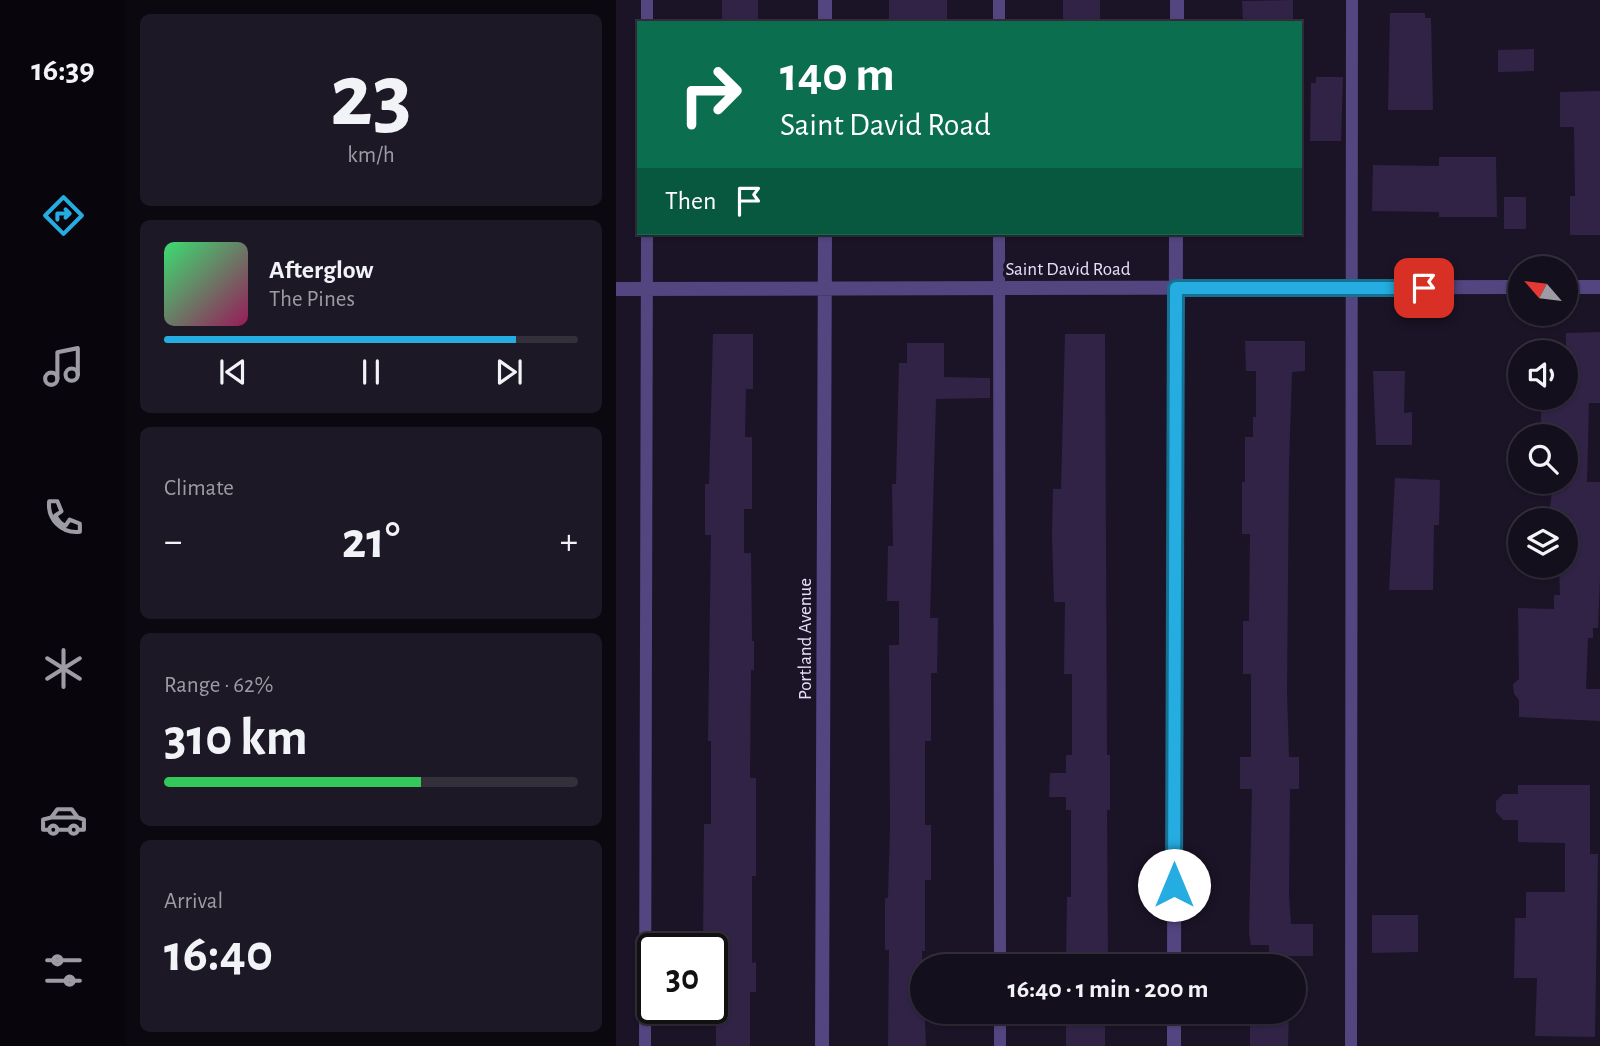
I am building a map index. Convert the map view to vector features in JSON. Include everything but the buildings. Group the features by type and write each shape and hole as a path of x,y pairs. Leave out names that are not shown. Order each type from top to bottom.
{"street":[{"path":"825,0 825,21"},
{"path":"1177,0 1177,21"},
{"name":"Portland Avenue","path":"822,1046 825,235"},
{"path":"1174,954 1176,235"},
{"path":"1578,287 1600,287"},
{"name":"Saint David Road","path":"616,289 1508,288"},
{"path":"1174,1024 1174,1046"}],"lane":[{"path":"648,0 648,21"},
{"path":"999,0 999,21"},
{"path":"1351,1046 1352,0"},
{"path":"645,1046 648,235"},
{"path":"999,235 1000,954"},
{"path":"1000,1024 1000,1046"}],"route":[{"path":"1174,885 1176,288 1424,288"}]}
